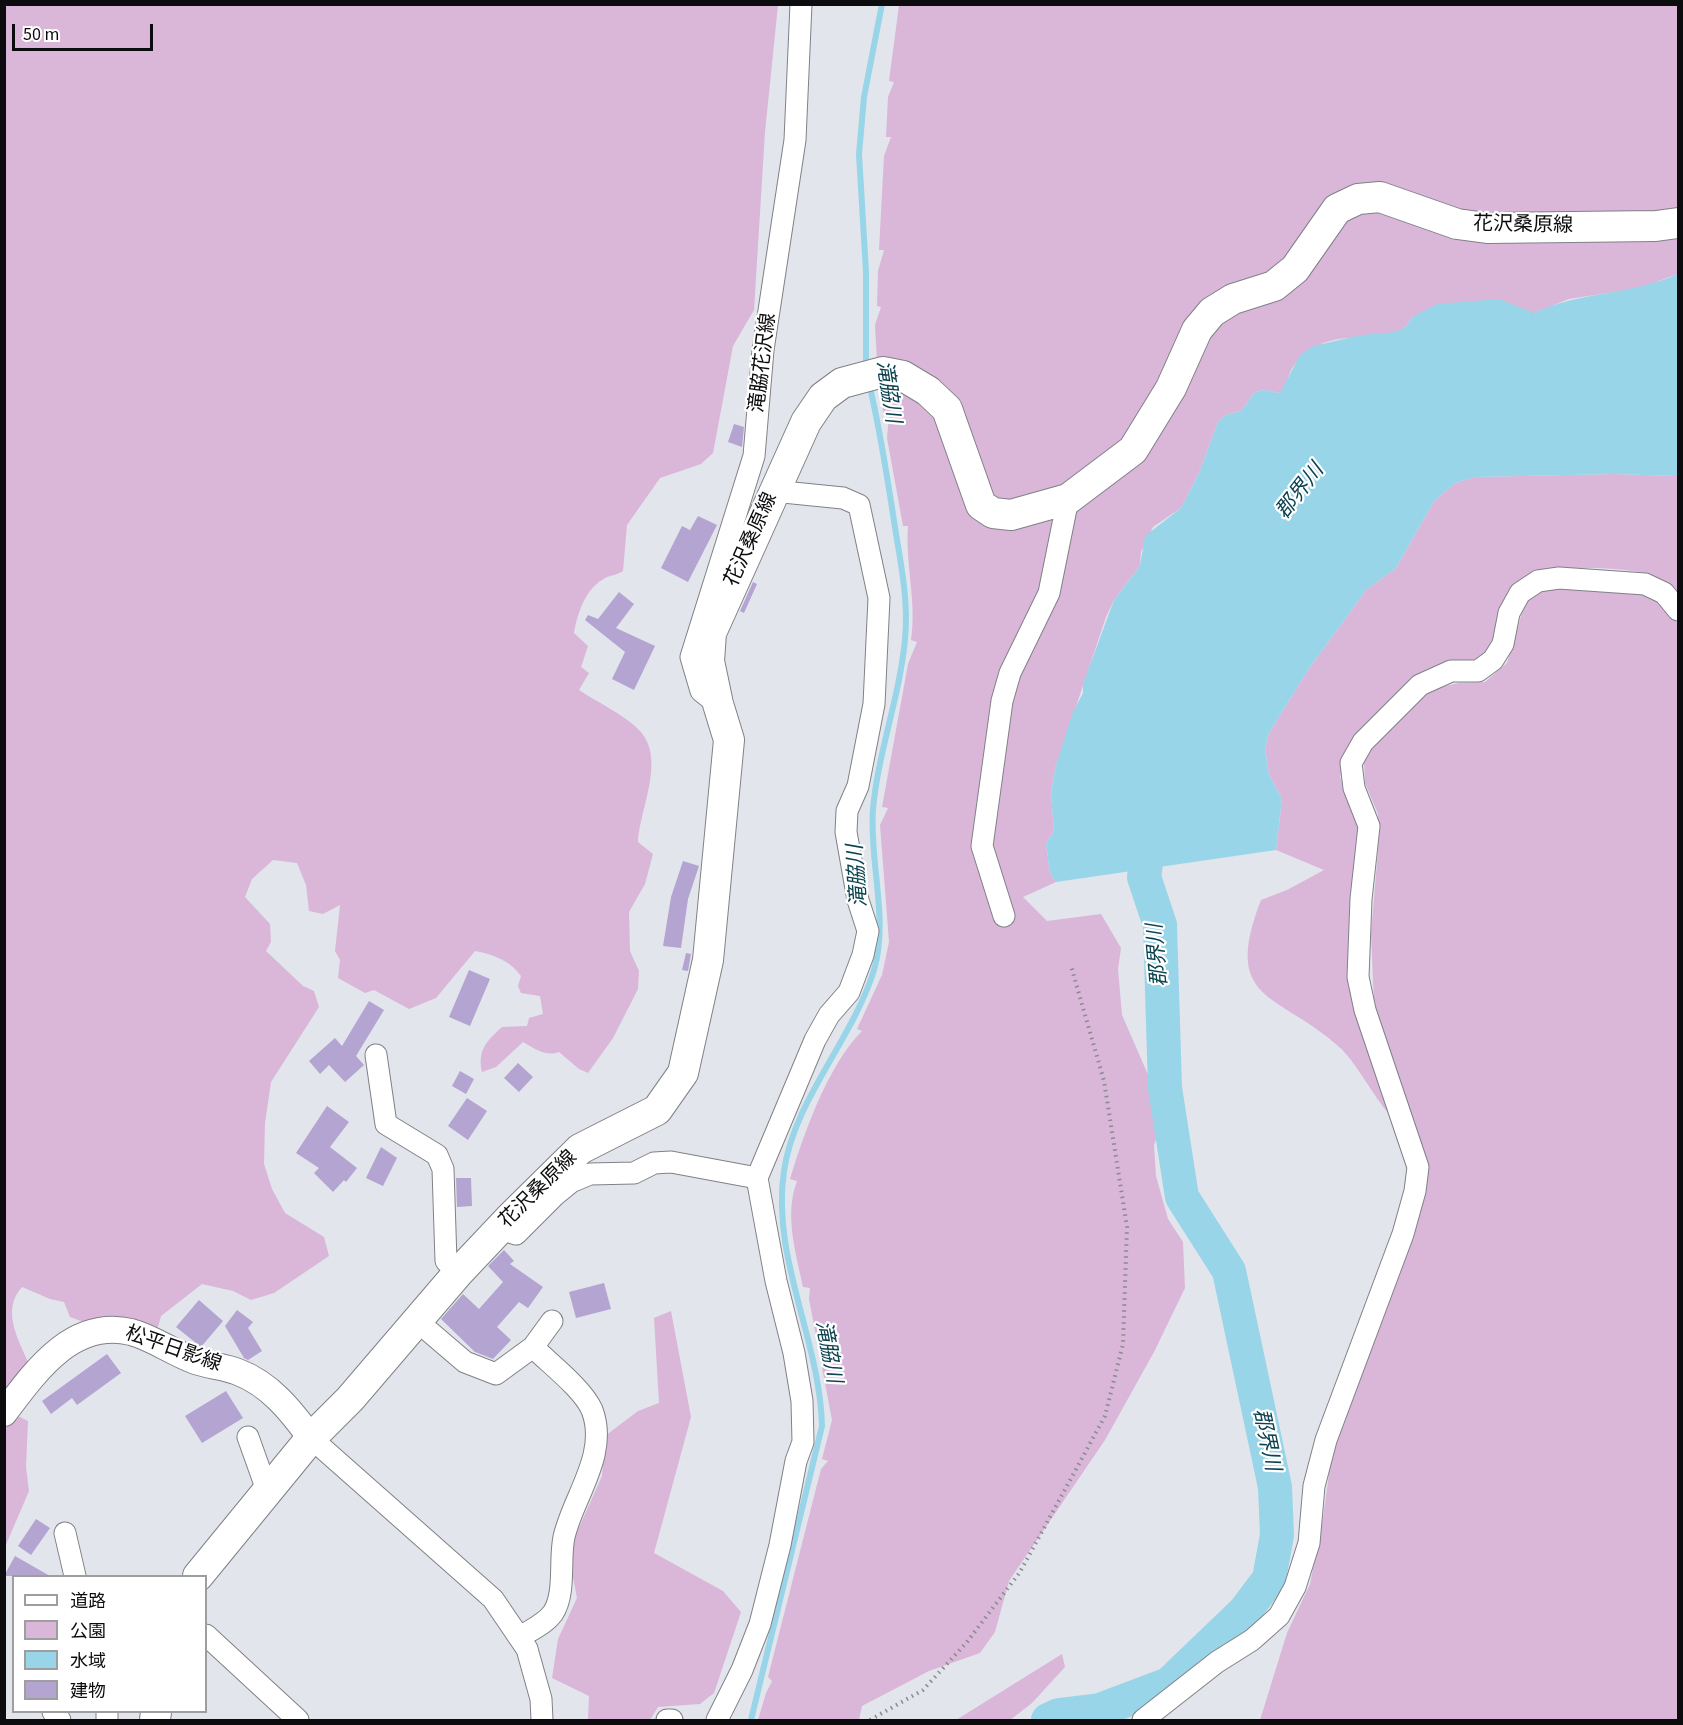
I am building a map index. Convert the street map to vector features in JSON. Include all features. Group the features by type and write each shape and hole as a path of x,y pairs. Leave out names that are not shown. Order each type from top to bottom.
{"main road":[{"name":"花沢桑原線","path":"199,1575 312,1438 350,1399 458,1274 501,1229 580,1149 657,1110 683,1073 708,960 720,814 729,740 718,704 709,661 711,633 773,491 806,422 823,397 842,383 870,375 903,376 928,391 947,410 981,505 993,513 1011,514 1068,499 1133,450 1171,388 1197,330 1212,312 1233,299 1274,286 1295,269 1337,209 1358,199 1380,196 1457,224 1487,228 1656,226 1678,223"}],"street":[{"name":"滝脇花沢線","path":"718,704 702,691 691,657 754,456 763,350 795,140 801,4"},
{"path":"717,1720 742,1670 760,1624 780,1545 796,1461 803,1442 802,1401 776,1281 758,1178 796,1081 830,1015 849,992 865,947 868,931 858,900 846,832 847,811 858,786 874,704 879,598 859,505 843,498 773,491"},
{"path":"1004,916 982,846 1002,701 1010,674 1049,592 1068,499"},
{"path":"1143,1720 1217,1662 1252,1640 1279,1616 1294,1587 1309,1543 1314,1486 1326,1440 1403,1234 1415,1191 1418,1167 1365,1010 1358,977 1361,899 1369,826 1354,788 1351,763 1363,741 1420,685 1451,671 1478,671 1493,660 1503,644 1509,613 1520,593 1538,580 1559,578 1645,584 1664,593 1678,609"},
{"path":"376,1055 386,1124 437,1155 443,1169 446,1262 458,1274"},
{"path":"501,1229 516,1234 571,1182 590,1174 634,1173 654,1163 671,1162 758,1178"},
{"path":"417,1321 465,1362 496,1374 533,1347 552,1321"},
{"name":"松平日影線","path":"4,1413 33,1374 62,1346 86,1334 117,1330 132,1333 204,1365 236,1371 261,1382 288,1408 312,1438"},
{"path":"520,1637 546,1620 558,1603 564,1535 586,1482 595,1442 591,1410 580,1394 533,1347"},
{"path":"248,1437 268,1493"},
{"path":"312,1438 494,1599 520,1637 534,1671 541,1700 542,1720"},
{"path":"65,1533 75,1575"},
{"path":"207,1636 298,1720"},
{"path":"667,1720 672,1720"}],"path":[{"path":"870,1720 923,1690 967,1642 1020,1572 1105,1416 1123,1344 1127,1227 1104,1081 1071,966"}],"green space":[{"path":"5,5 778,5 765,132 754,310 733,346 713,453 701,464 660,478 627,525 623,571 604,578 586,596 574,633 588,646 581,667 589,673 579,690 637,728 646,740 651,753 650,782 638,842 653,854 645,884 629,912 630,951 639,971 638,989 613,1038 588,1073 579,1069 559,1052 545,1053 523,1042 496,1067 482,1072 481,1058 484,1046 502,1027 527,1026 529,1018 543,1014 540,996 521,993 518,986 521,976 517,971 501,959 475,951 436,998 409,1009 374,990 365,993 338,978 340,960 335,951 340,905 323,914 309,911 306,885 297,863 273,860 252,879 245,897 270,924 271,942 266,951 303,986 314,991 319,1007 271,1082 265,1123 264,1164 272,1189 285,1213 324,1237 329,1256 274,1293 251,1300 233,1291 202,1284 161,1316 158,1327 154,1329 89,1324 70,1317 64,1302 50,1299 22,1287 16,1296 12,1315 16,1335 29,1364 5,1395"},
{"path":"899,5 1678,5 1678,211 1463,214 1391,187 1297,258 1226,294 1125,444 1064,488 1003,504 986,490 958,410 877,361 875,325 881,307 877,306 878,271 884,250 879,250 884,156 891,137 886,137 888,97 894,82 889,81"},
{"path":"1360,209 1678,237 1678,274 1640,288 1569,299 1534,313 1414,316 1404,328 1395,333 1329,341 1306,353 1295,364 1280,393 1264,390 1255,392 1241,411 1226,415 1218,422 1199,473 1181,508 1153,527 1141,552 1140,566 1114,600 1106,617 1055,769 1051,794 1054,831 1046,844 1050,873 1056,882 1023,897 1047,921 1101,914 1121,948 1118,969 1122,1015 1156,1093 1160,1128 1154,1145 1156,1176 1168,1219 1183,1242 1185,1288 1154,1352 1105,1440 1009,1581 995,1632 980,1653 929,1671 862,1706 859,1720 758,1720 772,1681 768,1677 821,1469 828,1461 822,1459 832,1420 809,1299 810,1288 803,1287 792,1234 791,1207 797,1181 790,1179 818,1100 838,1062 862,1031 857,1029 882,975 889,942 880,825 888,808 882,807 908,664 917,642 911,640 913,611 908,526 903,526 887,438 889,415 883,413 881,385 895,383 930,408 959,470 963,502 979,522 995,526 1077,508 1202,336"},
{"path":"1614,474 1678,476 1678,599 1654,577 1645,573 1577,568 1535,572 1496,632 1486,653 1475,661 1431,670 1344,759 1340,777 1360,832 1350,932 1390,1115 1338,1046 1262,991 1252,977 1248,959 1250,934 1261,900 1287,890 1324,870 1276,850 1282,799 1269,775 1265,748 1269,733 1308,670 1366,590 1396,568 1434,501 1455,483 1475,477"},
{"path":"1559,586 1635,590 1660,601 1678,624 1678,1720 1260,1720 1287,1633 1310,1584 1323,1518 1332,1452 1410,1242 1428,1172 1374,1004 1371,933 1378,851 1378,814 1365,783 1364,762 1375,743 1428,690 1459,683 1485,682 1507,663 1524,606 1531,596 1542,590"},
{"path":"671,1311 691,1417 654,1553 723,1591 741,1612 714,1693 700,1704 658,1707 650,1720 588,1720 589,1696 552,1678 558,1639 577,1598 568,1552 602,1476 605,1436 638,1411 659,1403 654,1318"},
{"path":"18,1416 28,1421 26,1467 29,1491 5,1547 5,1424 10,1418"},
{"path":"1062,1654 1065,1667 1032,1703 1010,1720 956,1720"}],"water":[{"path":"1678,274 1678,476 1614,474 1475,477 1455,483 1434,501 1396,568 1366,590 1308,670 1269,733 1265,748 1269,775 1282,799 1276,850 1056,882 1050,873 1046,844 1054,831 1051,794 1055,769 1072,714 1083,693 1083,684 1114,600 1140,566 1145,536 1181,508 1199,473 1218,422 1226,415 1241,411 1255,392 1264,390 1280,393 1300,355 1313,346 1362,335 1395,332 1404,328 1414,316 1437,304 1499,299 1534,313 1570,301 1643,286"}],"building":[{"path":"734,424 744,427 742,447 728,442"},
{"path":"698,516 717,525 688,582 661,568 682,526 690,530"},
{"path":"753,582 757,584 744,613 740,611"},
{"path":"619,592 634,604 616,628 655,646 634,690 612,679 625,652 585,620 588,615 598,619"},
{"path":"683,861 699,866 688,899 681,948 663,946 671,897"},
{"path":"686,953 691,954 688,971 682,970"},
{"path":"469,970 490,979 470,1026 449,1017"},
{"path":"369,1001 384,1010 356,1056 364,1065 345,1082 329,1065 320,1074 309,1061 335,1038 342,1046"},
{"path":"518,1063 533,1077 519,1092 504,1078"},
{"path":"460,1071 474,1079 466,1094 452,1086"},
{"path":"467,1098 487,1111 468,1140 448,1126"},
{"path":"327,1106 349,1122 330,1147 357,1168 346,1182 344,1180 333,1192 314,1173 319,1168 296,1153"},
{"path":"381,1147 397,1158 383,1186 366,1178"},
{"path":"456,1178 471,1178 472,1206 457,1207"},
{"path":"504,1250 514,1261 510,1264 543,1287 528,1308 519,1302 497,1327 511,1340 493,1359 475,1352 441,1319 463,1294 479,1309 503,1282 488,1266"},
{"path":"604,1283 611,1309 576,1318 569,1292"},
{"path":"199,1300 223,1321 201,1347 176,1327"},
{"path":"237,1310 253,1322 248,1328 262,1351 248,1360 244,1358 225,1326"},
{"path":"107,1354 121,1373 77,1405 72,1398 51,1414 42,1401"},
{"path":"226,1391 243,1418 202,1443 185,1416"},
{"path":"36,1519 50,1528 31,1555 18,1546"},
{"path":"15,1556 48,1575 12,1575 4,1576"}],"waterway":[{"name":"滝脇川","path":"866,368 866,272 859,154 864,97 882,4"},
{"name":"滝脇川","path":"751,1720 822,1426 813,1362 784,1235 782,1203 784,1171 799,1119 865,996 874,970 880,931 873,809 879,766 902,660 906,610 886,469 869,383"},
{"name":"郡界川","path":"1048,1720 1059,1715 1100,1710 1169,1684 1245,1611 1269,1579 1277,1535 1275,1487 1229,1271 1182,1197 1165,1088 1160,925 1144,877 1152,822"}]}
